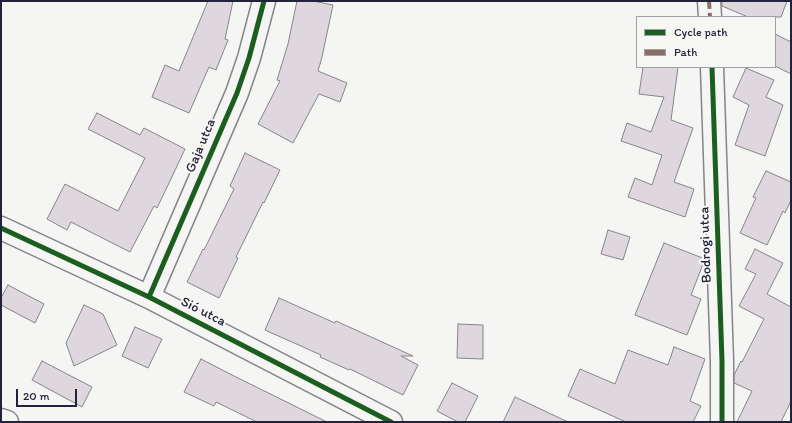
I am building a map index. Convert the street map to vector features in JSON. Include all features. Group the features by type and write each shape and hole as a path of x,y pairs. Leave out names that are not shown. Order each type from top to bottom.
{"street":[{"name":"Gaja utca","path":"148,297 237,93 249,58 264,1"},
{"path":"709,1 710,16"},
{"name":"Bodrogi utca","path":"712,68 722,361 722,422"},
{"name":"Sió utca","path":"1,228 148,297 391,422"},
{"path":"1,420 6,422"}],"building":[{"path":"208,1 233,1 225,39 228,40 216,70 209,67 189,113 152,97 165,65 179,71"},
{"path":"297,1 313,1 333,5 318,71 347,83 340,102 319,94 293,143 258,124 280,81 277,80 288,44"},
{"path":"722,1 787,1 781,17 746,16 722,6"},
{"path":"776,34 791,42 791,74 776,66"},
{"path":"643,68 678,68 671,120 693,128 674,182 694,189 685,217 628,197 635,178 652,185 662,155 621,141 627,123 651,132 664,97 639,94"},
{"path":"746,68 774,80 766,97 783,105 765,156 735,145 749,105 733,97"},
{"path":"97,113 140,135 144,128 185,149 157,208 154,206 130,252 71,222 67,230 47,219 65,184 118,211 145,158 88,129"},
{"path":"245,153 280,170 236,257 238,258 219,298 187,282 234,189 230,186"},
{"path":"766,171 791,182 791,200 785,213 783,211 767,245 740,233 756,198 753,197"},
{"path":"608,230 630,237 623,260 601,254"},
{"path":"664,243 705,259 691,295 701,299 687,335 635,315"},
{"path":"755,249 783,263 767,294 791,307 791,401 781,422 737,422 752,391 734,383 734,375 764,319 739,306 756,274 745,269"},
{"path":"8,285 44,304 35,323 1,305 1,298"},
{"path":"279,298 335,323 336,321 413,356 401,356 418,365 403,395 350,369 349,370 320,357 321,355 265,330"},
{"path":"84,305 103,314 117,345 74,366 66,343"},
{"path":"458,324 483,325 483,359 457,358"},
{"path":"135,327 162,339 148,368 122,356"},
{"path":"674,347 705,359 690,401 701,406 693,422 626,422 568,396 580,369 615,384 628,350 668,365"},
{"path":"201,359 327,422 257,422 216,402 214,406 184,392"},
{"path":"42,361 92,387 82,407 32,380"},
{"path":"452,383 478,396 465,422 458,422 437,411"},
{"path":"515,397 568,422 503,422"}],"marked path":[{"path":"709,1 710,16"}],"cycle path":[{"path":"149,297 237,93 249,58 264,1"},
{"path":"712,68 722,361 722,422"},
{"path":"1,228 149,297 391,422"}]}
